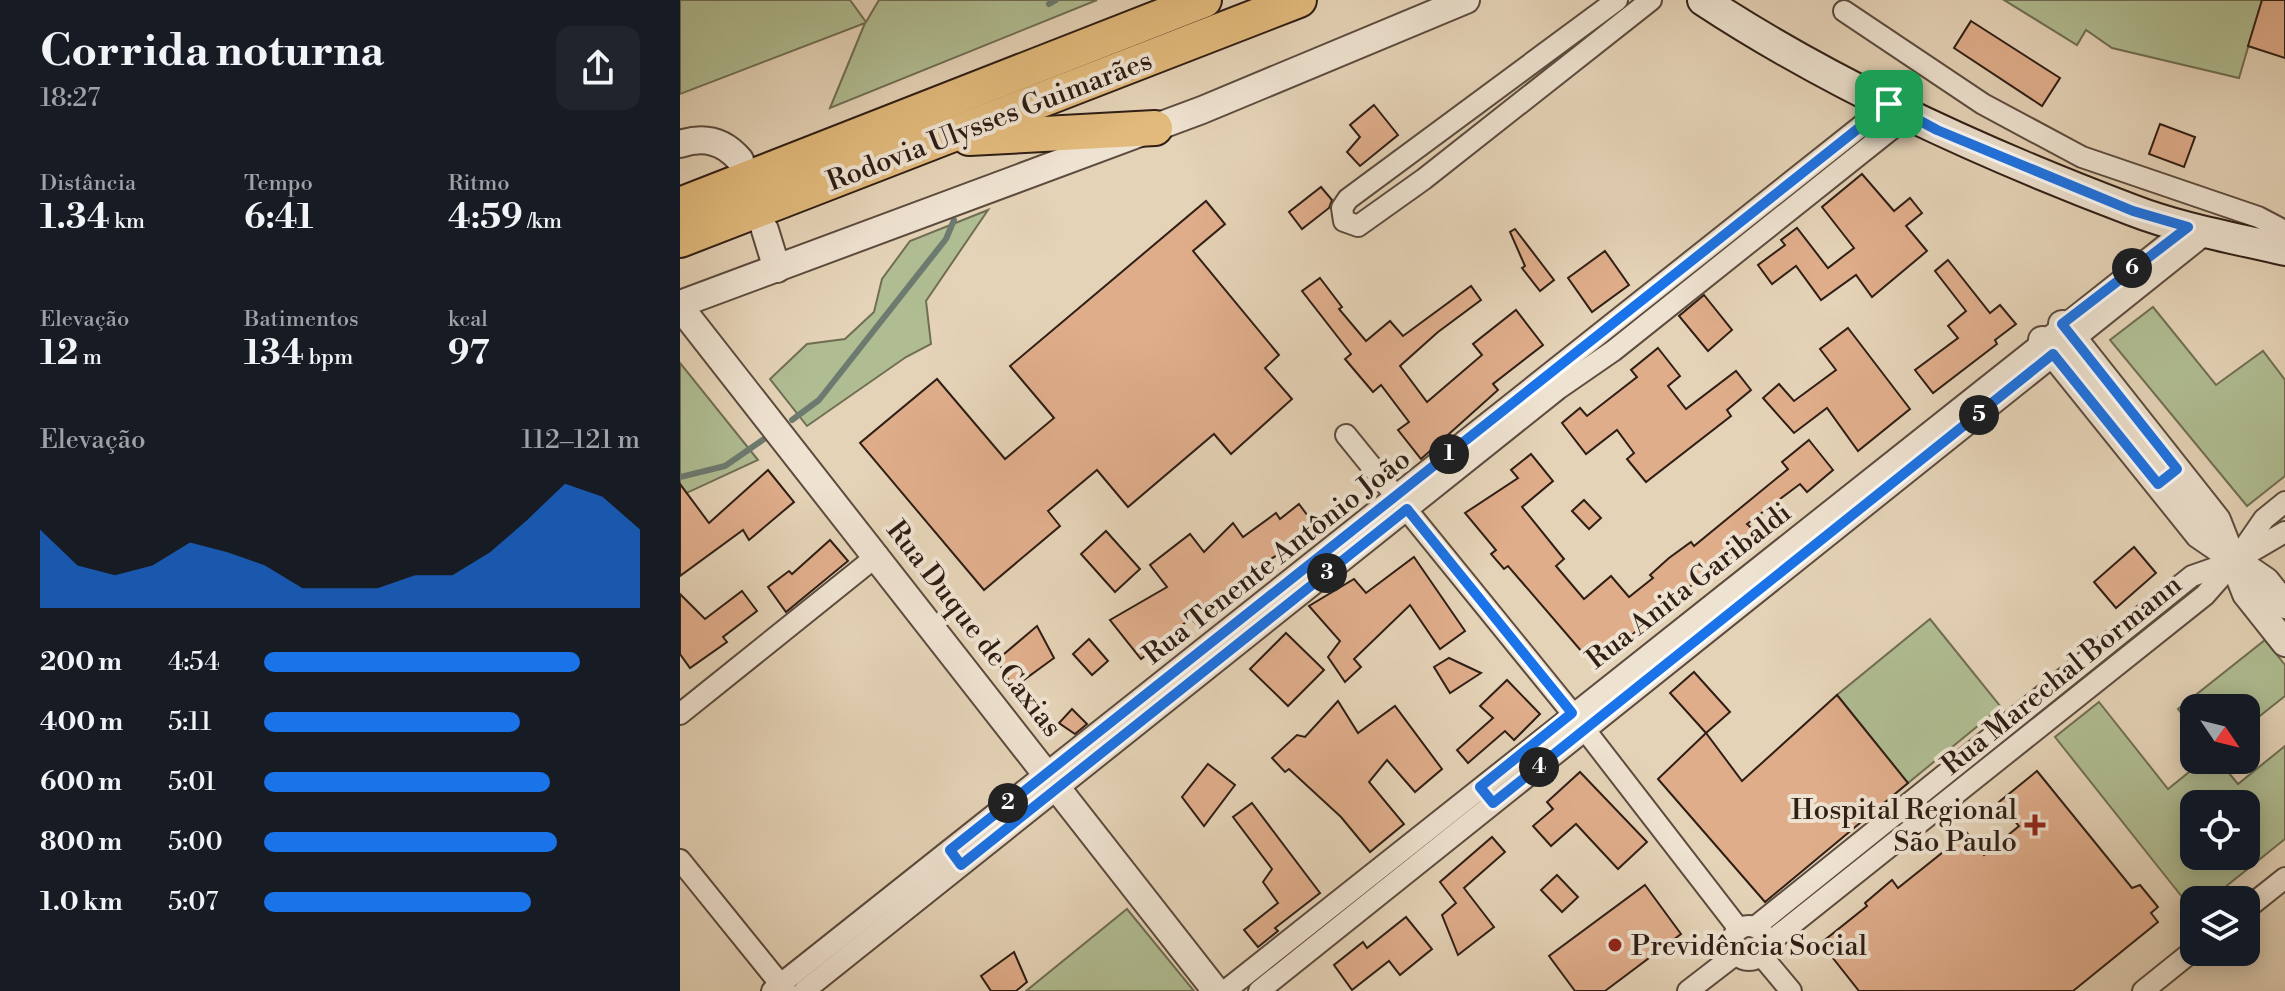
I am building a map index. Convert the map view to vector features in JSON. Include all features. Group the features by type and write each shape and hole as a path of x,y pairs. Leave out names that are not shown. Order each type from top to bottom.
{"highway":[{"name":"Rodovia Ulysses Guimarães","path":"680,205 1138,14 1204,0"},
{"name":"Rodovia Ulysses Guimarães","path":"680,240 1299,0"},
{"path":"941,140 1155,128"}],"main road":[{"path":"1703,0 1781,49 1937,130 2133,211 2285,250"}],"street":[{"path":"680,305 1155,128 1466,0"},
{"path":"1617,0 1348,199 1342,208 1344,221 1358,226 1424,179 1651,0"},
{"path":"1844,11 1983,104 2082,157 2258,217 2279,228 2285,237"},
{"path":"1549,50 1564,70"},
{"path":"1481,101 1496,123"},
{"name":"Rua Tenente Antônio João","path":"779,989 879,918 1553,382 1606,343 1671,305 1731,244 1899,109"},
{"path":"680,144 702,139 720,143 740,160"},
{"path":"1406,156 1424,179"},
{"name":"Rua Anita Garibaldi","path":"1259,991 1414,839 1572,713 1675,644 2198,229"},
{"path":"765,230 777,269"},
{"name":"Rua Tenente Antônio João","path":"1606,343 1658,289 1731,244"},
{"path":"1658,289 1671,305"},
{"name":"Rua Duque de Caxias","path":"680,305 1216,991"},
{"path":"2057,339 2167,477 2217,520 2246,594 2285,643"},
{"path":"1346,435 1755,939 1791,991"},
{"name":"Rua Marechal Bormann","path":"1755,939 1842,884 2205,595 2235,561 2264,519 2285,502"},
{"name":"Rua Marechal Bormann","path":"1755,939 1829,867 2192,576 2235,561 2285,532"},
{"path":"680,714 878,555"},
{"path":"2235,561 2266,581 2285,605"},
{"path":"2129,627 2142,645"},
{"name":"Rua Anita Garibaldi","path":"1225,991 1427,856 1585,730 1675,644"},
{"path":"2055,687 2068,704"},
{"path":"1944,776 1957,793"},
{"path":"1480,787 1493,803"},
{"path":"1414,839 1427,856"},
{"path":"680,860 779,989"},
{"path":"1829,867 1842,884"},
{"path":"2260,898 2285,878"},
{"name":"Rua Tenente Antônio João","path":"804,991 879,918"},
{"path":"1688,991 1736,954 1746,959 1755,939"},
{"path":"2143,991 2180,961"}],"green space":[{"path":"680,0 850,0 866,22 879,0 1097,0 830,108 865,23 680,94"},
{"path":"2004,0 2262,0 2239,78 2112,48 2086,30 2077,45"},
{"path":"988,210 926,301 931,344 906,357 807,426 770,379 807,344 845,339 874,312 882,279 910,241"},
{"path":"2153,307 2216,385 2263,351 2285,380 2285,476 2247,506 2110,340"},
{"path":"680,363 758,460 680,496"},
{"path":"1930,619 2001,707 1908,783 1837,695"},
{"path":"2265,640 2285,665 2285,696 2260,716 2260,694 2197,694"},
{"path":"2099,702 2168,789 2187,774 2230,774 2238,784 2250,774 2260,774 2260,766 2285,746 2285,839 2260,859 2260,790 2180,790 2180,870 2246,870 2226,886 2180,886 2180,894 2055,737"},
{"path":"1127,909 1194,991 1026,991"}],"building":[{"path":"2262,0 2285,0 2285,58 2248,46"},
{"path":"1971,21 2060,78 2042,106 1954,48"},
{"path":"1374,105 1398,135 1360,166 1347,152 1360,137 1350,125"},
{"path":"2160,124 2195,137 2184,167 2149,154"},
{"path":"1862,174 1894,211 1910,198 1922,213 1906,226 1927,251 1872,297 1856,275 1821,300 1796,266 1772,284 1758,265 1785,245 1781,240 1797,228 1828,268 1854,248 1822,207"},
{"path":"1321,187 1332,200 1329,208 1302,229 1289,212"},
{"path":"1206,201 1225,224 1193,251 1279,355 1265,368 1292,399 1231,454 1214,434 1128,507 1097,470 1048,511 1060,526 984,590 860,443 937,379 1005,459 1054,418 1010,366"},
{"path":"1515,229 1554,280 1540,291 1522,268 1525,266 1510,232"},
{"path":"1605,251 1629,285 1592,312 1568,278"},
{"path":"1948,260 1990,313 2000,305 2016,324 1995,340 1997,344 1933,393 1915,370 1958,338 1948,326 1966,311 1935,271"},
{"path":"1320,278 1342,307 1339,309 1366,341 1390,321 1403,336 1471,286 1481,300 1400,366 1427,402 1482,355 1473,344 1516,310 1543,345 1493,384 1498,390 1421,459 1398,430 1409,422 1381,385 1373,392 1345,359 1351,354 1302,291"},
{"path":"1704,295 1732,330 1708,351 1679,316"},
{"path":"1848,328 1910,409 1858,451 1827,408 1794,433 1763,398 1779,384 1794,401 1836,370 1820,349"},
{"path":"1658,348 1680,376 1668,386 1686,409 1736,371 1751,390 1727,410 1731,416 1646,482 1627,459 1634,453 1617,430 1586,454 1562,423 1580,408 1587,416 1637,377 1631,370"},
{"path":"1809,440 1833,470 1807,492 1800,484 1747,524 1757,533 1740,553 1653,611 1656,614 1595,667 1508,566 1504,569 1491,554 1496,550 1465,513 1518,478 1511,470 1531,454 1553,481 1522,507 1564,559 1556,566 1584,599 1611,576 1629,597 1653,578 1650,575 1669,558 1691,542 1694,546 1788,469 1782,462"},
{"path":"768,470 794,502 749,540 743,530 680,576 680,484 709,523"},
{"path":"1584,500 1601,518 1589,529 1572,511"},
{"path":"1299,504 1316,527 1293,537 1297,543 1248,573 1234,591 1238,595 1198,626 1191,618 1141,659 1110,620 1167,587 1150,565 1190,534 1204,552 1233,523 1243,537 1276,513 1280,519"},
{"path":"1106,531 1140,569 1115,592 1081,554"},
{"path":"830,540 848,561 786,612 768,587 789,571 792,574"},
{"path":"2134,547 2156,573 2116,608 2094,582"},
{"path":"1414,557 1465,631 1440,649 1410,605 1354,659 1361,667 1345,682 1328,657 1340,641 1309,606 1354,579 1366,593"},
{"path":"742,591 757,611 723,637 727,642 690,668 680,654 680,594 705,619"},
{"path":"1037,626 1054,658 1013,688 997,660"},
{"path":"1286,633 1324,670 1288,706 1250,669"},
{"path":"1089,639 1108,661 1092,675 1073,654"},
{"path":"1449,658 1481,673 1450,693 1434,667"},
{"path":"1694,672 1730,712 1706,733 1670,693"},
{"path":"1507,680 1540,714 1514,740 1505,731 1468,763 1457,750 1493,718 1480,706"},
{"path":"1837,695 1908,783 1765,902 1658,779 1706,733 1742,781"},
{"path":"1338,701 1358,733 1395,706 1442,769 1415,792 1387,760 1369,782 1404,824 1370,852 1341,817 1289,769 1285,772 1272,758 1297,735 1305,737"},
{"path":"1072,709 1087,724 1075,734 1059,723"},
{"path":"1208,764 1235,785 1204,826 1182,797"},
{"name":"Hospital Regional São Paulo","path":"2037,771 2132,888 2140,885 2158,907 2151,913 2158,922 2073,991 1859,991 1821,943 1867,906 1865,903 1892,880 1898,888 1967,833 1984,855 2019,826 1999,802"},
{"path":"1580,772 1647,842 1618,869 1576,824 1551,846 1533,826 1553,809 1547,802"},
{"path":"1252,803 1320,893 1275,928 1278,931 1258,947 1244,930 1278,903 1263,882 1272,869 1233,817"},
{"path":"1492,837 1505,852 1464,888 1494,927 1458,955 1442,915 1456,903 1440,882"},
{"path":"1557,875 1578,897 1562,912 1541,890"},
{"name":"Previdência Social","path":"1645,885 1681,934 1605,991 1575,991 1549,956"},
{"path":"1406,917 1432,949 1400,975 1389,961 1352,990 1334,965 1363,942 1367,948"},
{"path":"1014,952 1027,982 1016,991 991,991 981,976"}],"waterway":[{"path":"1049,4 1056,0"},
{"path":"792,420 819,400 946,239 954,220"},
{"path":"680,477 725,466 764,439"}],"place":[{"name":"Hospital Regional São Paulo","path":"2035,825"},
{"name":"Previdência Social","path":"1615,945"}],"route":[{"path":"1889,104 1937,130 2133,211 2188,227 2062,324 2177,469 2158,484 2053,354 1493,803 1480,787 1572,713 1407,509 961,865 950,850 1889,104"}]}
